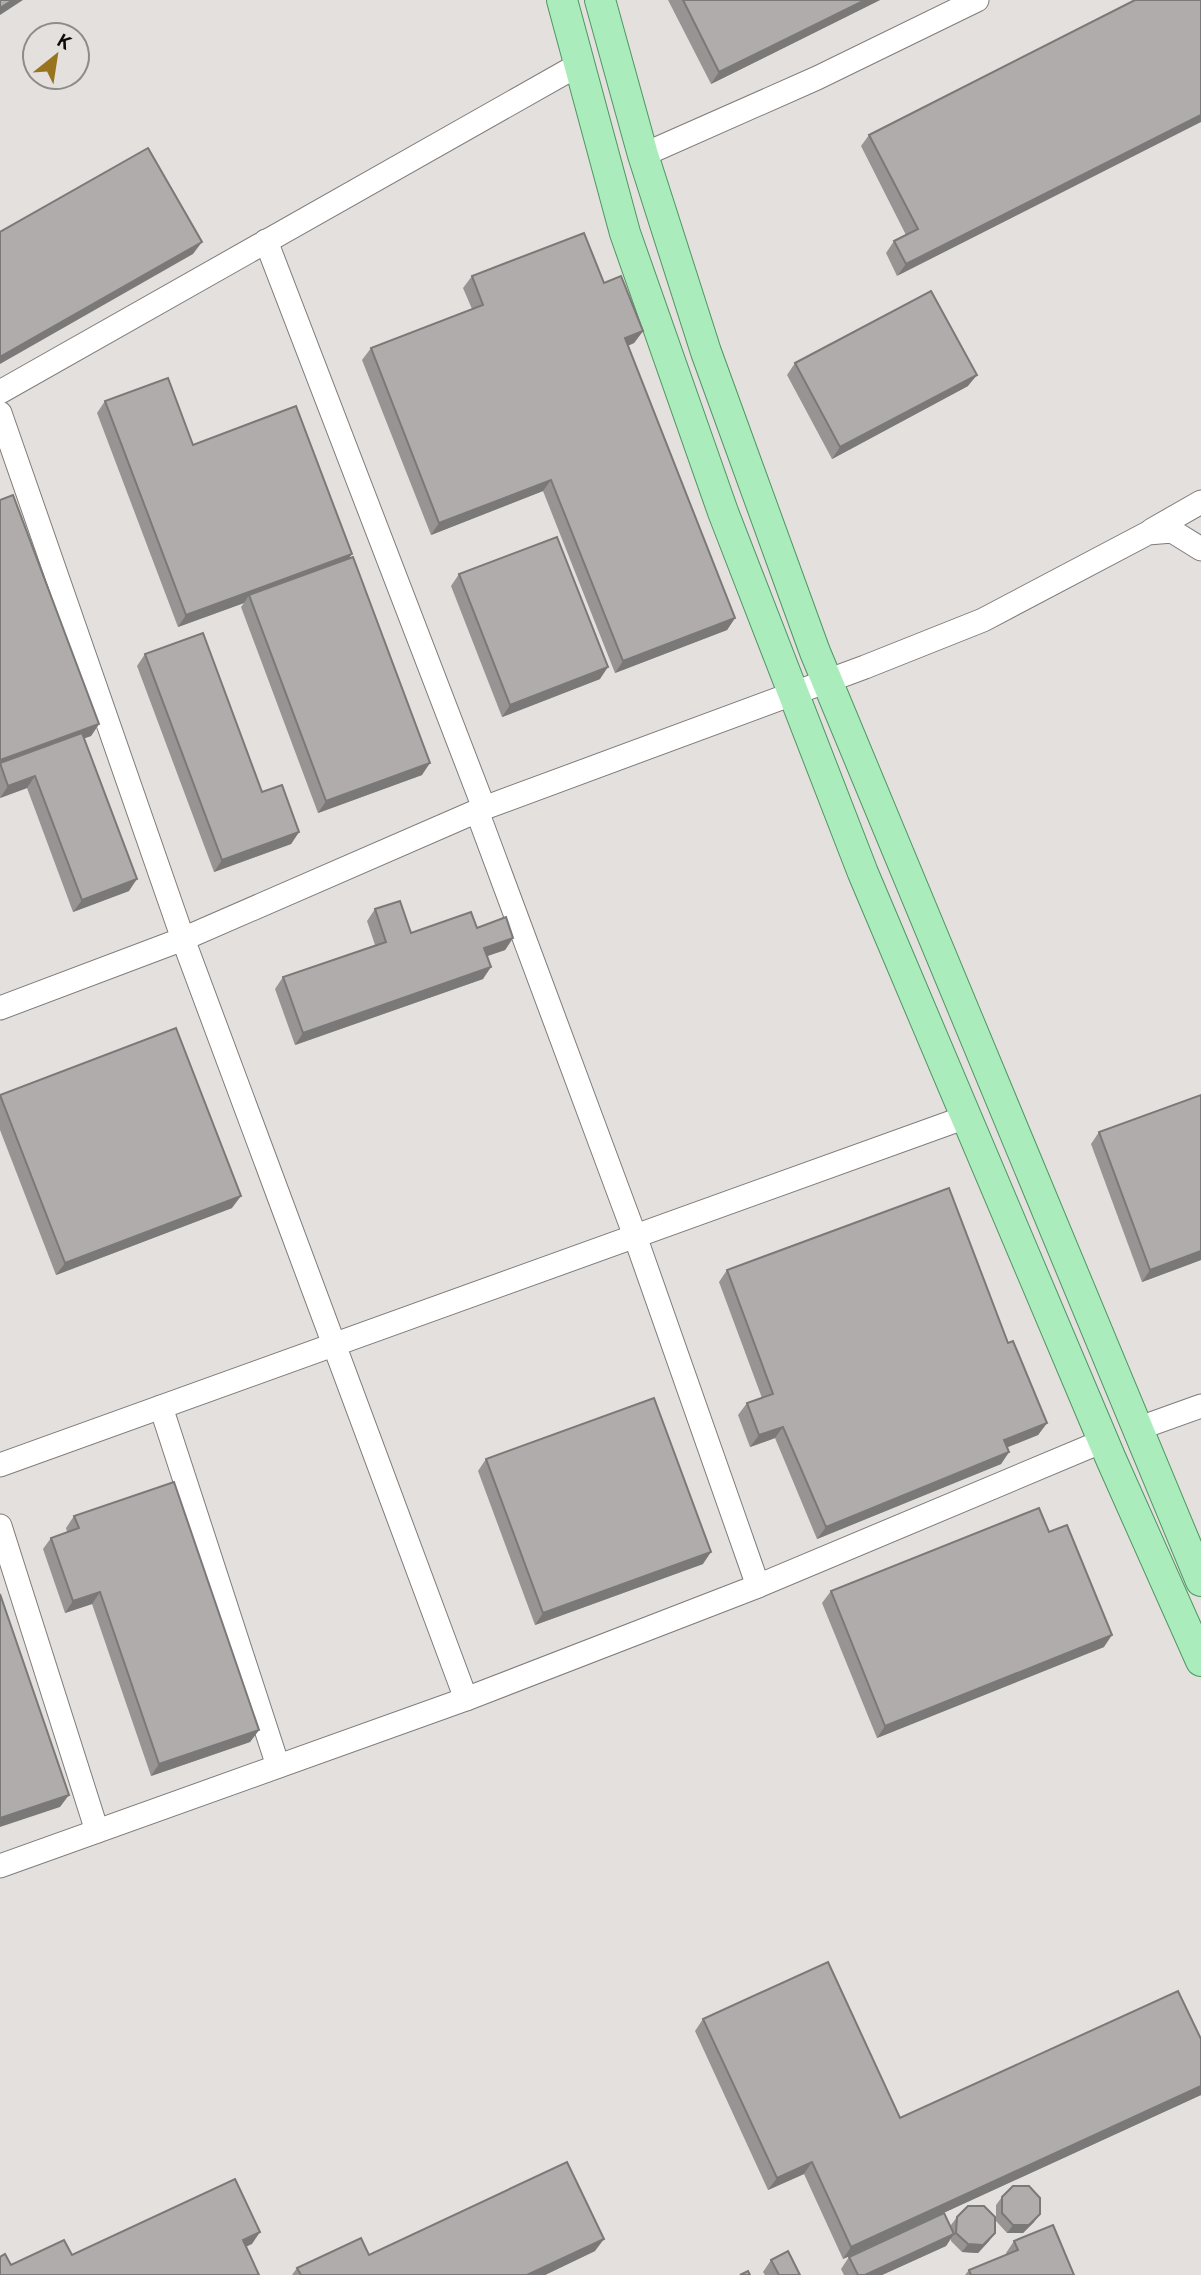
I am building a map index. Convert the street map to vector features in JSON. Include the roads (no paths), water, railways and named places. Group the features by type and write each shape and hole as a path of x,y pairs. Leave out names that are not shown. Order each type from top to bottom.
{"main road":[{"path":"562,0 625,233 723,512 793,694 863,873 1103,1441 1201,1661"},
{"path":"600,0 643,155 706,352 828,681 1201,1581"}],"street":[{"path":"643,155 817,78 977,0"},
{"path":"0,392 580,64"},
{"path":"266,241 480,810 635,1236 758,1586"},
{"path":"0,413 183,939 466,1699"},
{"path":"0,1008 183,939 480,810 828,681 983,620 1201,502"},
{"path":"1147,533 1172,531 1201,549"},
{"path":"0,1465 966,1117"},
{"path":"1137,1429 1201,1406"},
{"path":"161,1407 278,1766"},
{"path":"0,1866 466,1699 758,1586 1103,1441"},
{"path":"0,1527 97,1831"}]}
